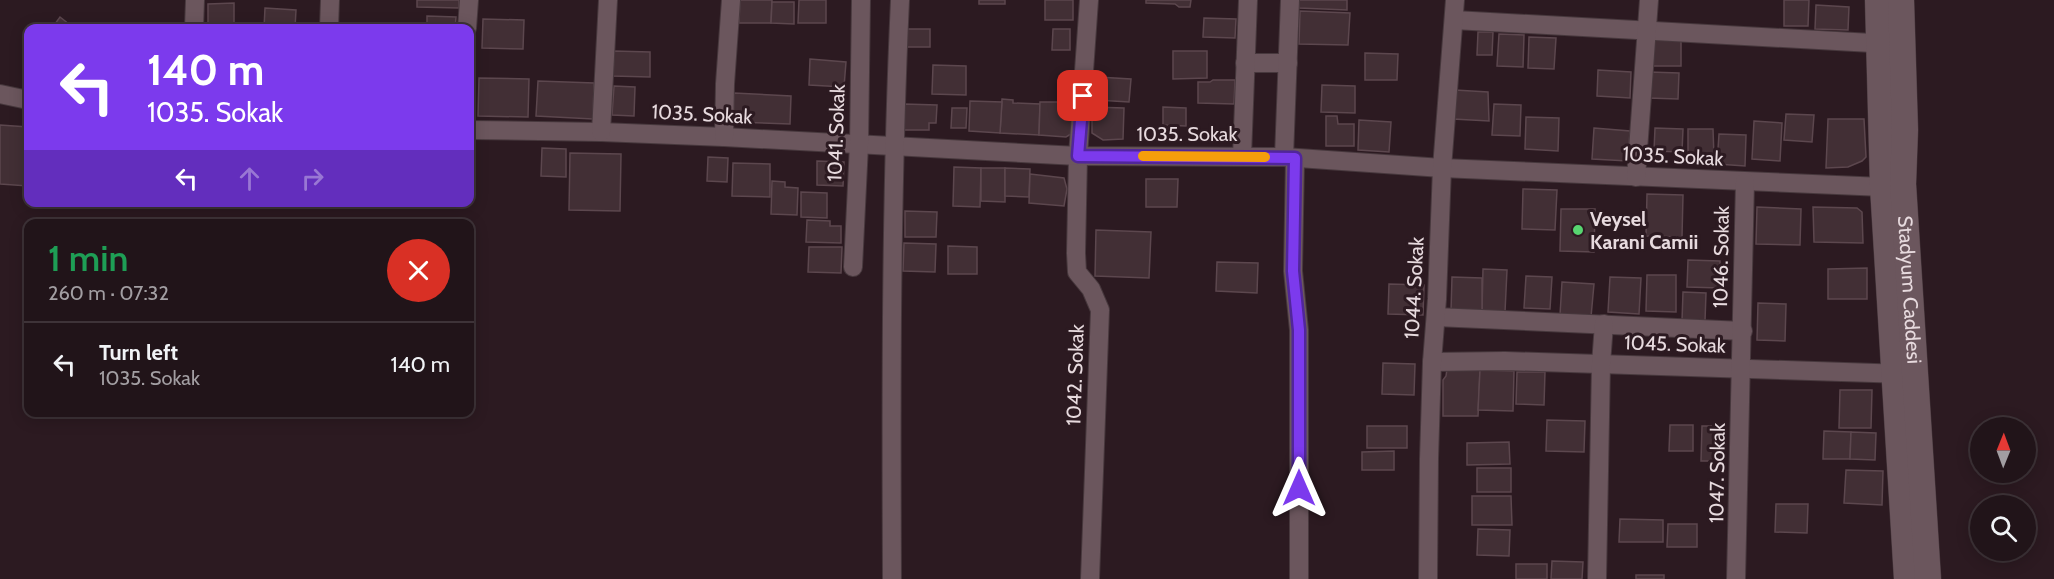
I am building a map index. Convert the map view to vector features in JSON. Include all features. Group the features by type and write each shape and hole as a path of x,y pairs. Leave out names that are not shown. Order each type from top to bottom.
{"street":[{"path":"194,24 195,0"},
{"path":"329,24 330,0"},
{"path":"467,24 469,0"},
{"path":"602,132 608,0"},
{"path":"724,137 731,0"},
{"name":"1041. Sokak","path":"853,267 859,145 861,0"},
{"path":"892,579 893,146 900,0"},
{"name":"1042. Sokak","path":"1089,0 1078,156 1077,272 1091,289 1100,310 1090,579"},
{"path":"1242,156 1248,0"},
{"path":"1290,0 1288,63 1293,271 1299,330 1299,579"},
{"name":"1044. Sokak","path":"1428,579 1432,362 1442,168 1455,0"},
{"path":"1636,177 1649,0"},
{"path":"1454,20 1891,44 1878,0"},
{"name":"Stadyum Caddesi","path":"1901,0 1891,44 1905,130 1893,186 1905,374 1928,579"},
{"path":"1245,63 1288,63"},
{"path":"0,94 24,99"},
{"name":"1035. Sokak","path":"474,130 724,137 1078,156 1242,156 1636,177 1893,186"},
{"name":"1046. Sokak","path":"1742,369 1745,182"},
{"path":"1436,317 1743,331"},
{"path":"1597,579 1601,364 1604,324"},
{"name":"1045. Sokak","path":"1432,362 1505,361 1905,374"},
{"name":"1047. Sokak","path":"1736,579 1742,369"},
{"path":"1905,374 1907,579"}],"building":[{"path":"417,0 459,0 459,8 417,7"},
{"path":"740,0 772,0 771,23 739,23"},
{"path":"799,0 826,0 826,23 798,23"},
{"path":"979,0 1005,0 1005,4 979,4"},
{"path":"1045,0 1073,0 1073,20 1045,20"},
{"path":"1146,0 1191,0 1190,7 1179,7 1175,4 1146,3"},
{"path":"1299,0 1347,0 1347,10 1299,8"},
{"path":"1784,0 1809,0 1808,26 1784,26"},
{"path":"772,2 794,2 794,24 771,23"},
{"path":"234,3 234,24 208,24 208,4"},
{"path":"1816,5 1849,7 1848,30 1815,29"},
{"path":"265,8 296,10 295,24 264,24"},
{"path":"1300,11 1350,13 1348,45 1299,44"},
{"path":"427,16 456,17 455,24 427,24"},
{"path":"60,17 69,24 55,24"},
{"path":"1204,18 1236,19 1235,38 1203,37"},
{"path":"483,19 524,20 523,49 482,48"},
{"path":"906,29 930,29 930,47 906,47"},
{"path":"1053,29 1070,29 1070,50 1052,50"},
{"path":"1478,32 1493,32 1492,55 1477,55"},
{"path":"1499,34 1524,35 1523,67 1497,66"},
{"path":"1529,37 1556,38 1554,69 1528,68"},
{"path":"1650,40 1681,40 1681,66 1650,66"},
{"path":"614,51 650,52 650,77 613,76"},
{"path":"1173,51 1207,51 1207,78 1173,79"},
{"path":"1365,53 1398,54 1397,80 1365,80"},
{"path":"810,59 846,62 844,87 809,85"},
{"path":"933,65 966,66 966,95 932,94"},
{"path":"1598,70 1631,72 1630,98 1597,96"},
{"path":"1649,72 1679,73 1678,99 1648,98"},
{"path":"1098,77 1131,79 1129,102 1096,100"},
{"path":"479,78 529,79 528,117 478,116"},
{"path":"1235,80 1234,104 1198,103 1198,82"},
{"path":"538,81 594,83 593,119 536,116"},
{"path":"1322,85 1355,86 1355,113 1321,112"},
{"path":"614,86 635,87 634,116 612,115"},
{"path":"1455,90 1488,92 1489,121 1453,119"},
{"path":"734,93 791,96 790,124 733,122"},
{"path":"1002,99 1013,100 1013,103 1040,104 1039,135 1000,133"},
{"path":"970,101 1002,102 1000,133 969,131"},
{"path":"1040,102 1073,102 1071,134 1066,137 1039,135"},
{"path":"904,104 937,105 936,123 929,123 929,130 903,130"},
{"path":"1494,104 1521,105 1520,136 1492,135"},
{"path":"1092,107 1124,108 1123,139 1103,140 1092,133"},
{"path":"1163,107 1186,108 1186,126 1163,125"},
{"path":"952,108 967,108 966,128 951,128"},
{"path":"1786,114 1814,115 1812,142 1784,140"},
{"path":"1326,116 1337,116 1338,124 1354,124 1354,146 1326,146"},
{"path":"1526,117 1559,118 1558,151 1525,149"},
{"path":"1828,119 1864,119 1866,157 1862,161 1848,167 1826,168"},
{"path":"1359,120 1391,122 1389,152 1358,150"},
{"path":"1754,121 1782,123 1780,161 1752,159"},
{"path":"0,125 24,127 24,186 0,184"},
{"path":"1594,128 1630,131 1628,161 1592,159"},
{"path":"1655,128 1683,129 1682,152 1654,151"},
{"path":"1688,129 1713,129 1714,157 1688,158"},
{"path":"1719,134 1746,135 1745,166 1717,164"},
{"path":"542,148 566,149 566,177 541,176"},
{"path":"570,153 621,154 620,211 569,210"},
{"path":"708,157 728,158 727,182 707,181"},
{"path":"817,161 844,162 843,186 817,185"},
{"path":"733,163 770,164 770,197 732,196"},
{"path":"954,167 981,168 980,207 953,206"},
{"path":"981,168 1005,168 1005,202 981,201"},
{"path":"1005,168 1030,169 1029,197 1005,196"},
{"path":"1030,174 1064,178 1067,189 1064,206 1029,203"},
{"path":"1146,179 1178,179 1177,207 1146,207"},
{"path":"772,181 785,182 785,187 798,188 797,215 771,214"},
{"path":"1523,189 1557,190 1555,230 1522,229"},
{"path":"801,192 827,193 827,218 801,217"},
{"path":"1647,194 1683,195 1682,237 1646,236"},
{"path":"1757,207 1801,209 1800,245 1756,244"},
{"path":"1813,207 1857,208 1862,212 1863,243 1814,242"},
{"name":"Veysel Karani Camii","path":"1561,209 1595,209 1594,252 1560,251"},
{"path":"905,211 937,212 936,237 905,237"},
{"path":"807,220 830,221 830,226 841,226 841,243 806,242"},
{"path":"1096,230 1151,232 1149,278 1095,276"},
{"path":"904,243 936,244 935,272 903,271"},
{"path":"948,246 977,247 977,274 948,274"},
{"path":"809,247 842,247 841,273 808,272"},
{"path":"1688,260 1720,261 1720,288 1687,287"},
{"path":"1217,262 1258,263 1257,293 1216,291"},
{"path":"1867,268 1867,299 1828,299 1828,269"},
{"path":"1483,269 1507,270 1505,312 1482,311"},
{"path":"1647,275 1676,275 1676,312 1646,311"},
{"path":"1526,276 1552,277 1550,309 1524,308"},
{"path":"1452,277 1482,278 1482,311 1451,311"},
{"path":"1610,277 1641,278 1639,314 1608,312"},
{"path":"1562,282 1594,284 1591,317 1560,315"},
{"path":"1389,284 1424,285 1423,315 1388,314"},
{"path":"1683,292 1706,293 1705,321 1682,321"},
{"path":"1758,303 1786,304 1785,341 1757,340"},
{"path":"1383,363 1415,364 1414,395 1382,394"},
{"path":"1447,369 1480,370 1478,416 1443,416 1443,380"},
{"path":"1480,370 1514,371 1513,411 1478,410"},
{"path":"1517,372 1545,372 1544,405 1516,404"},
{"path":"1840,390 1872,390 1871,428 1839,428"},
{"path":"1547,420 1585,421 1584,452 1546,451"},
{"path":"1670,425 1693,425 1693,451 1669,451"},
{"path":"1367,426 1407,426 1407,448 1367,448"},
{"path":"1702,426 1725,426 1724,461 1701,461"},
{"path":"1824,431 1851,432 1850,459 1823,459"},
{"path":"1851,432 1876,433 1875,460 1850,459"},
{"path":"1509,442 1510,464 1467,465 1467,443"},
{"path":"1394,451 1394,470 1362,470 1362,452"},
{"path":"1477,468 1511,468 1511,492 1477,492"},
{"path":"1846,470 1883,471 1882,505 1844,503"},
{"path":"1472,496 1511,496 1512,525 1472,525"},
{"path":"1776,504 1808,504 1807,533 1775,532"},
{"path":"1620,519 1663,520 1663,542 1619,542"},
{"path":"1668,524 1697,524 1697,547 1667,547"},
{"path":"1478,529 1510,530 1509,556 1477,555"},
{"path":"1552,561 1583,562 1582,579 1551,579"},
{"path":"1516,564 1547,564 1547,579 1516,579"},
{"path":"1636,575 1664,575 1664,579 1636,579"}],"slow traffic":[{"path":"1143,156 1265,157"}],"place":[{"name":"Veysel Karani Camii","path":"1578,230"}],"route":[{"path":"1083,96 1078,156 1295,158 1293,271 1299,330 1299,488"}]}
